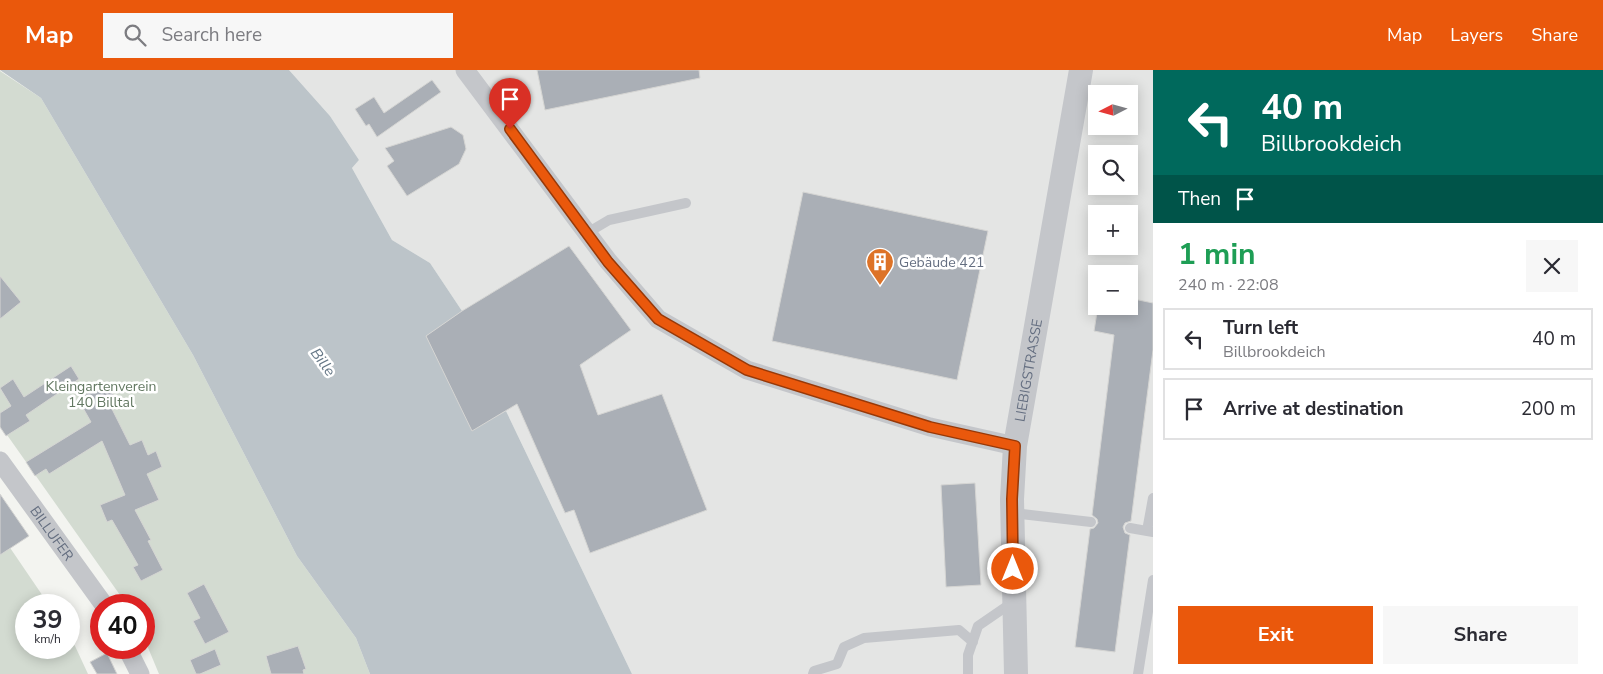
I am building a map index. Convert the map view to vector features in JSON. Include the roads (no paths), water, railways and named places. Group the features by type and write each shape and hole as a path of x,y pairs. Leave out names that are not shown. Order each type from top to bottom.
{"street":[{"path":"465,70 608,262 658,319 747,370 930,427 1015,446"},
{"name":"LIEBIGSTRASSE","path":"1016,674 1012,513 1015,446 1081,70"},
{"name":"BILLUFER","path":"0,461 96,594"},
{"path":"132,659 140,674"}],"lane":[{"path":"587,233 609,220 686,202"},
{"path":"1130,528 1150,531 1153,498"},
{"path":"1012,513 1091,522"},
{"path":"1138,674 1153,580"},
{"path":"968,674 968,655 978,626 1014,601"},
{"path":"814,674 814,671 837,664 844,647 864,638 959,630 973,642"}],"water":[{"name":"Bille","path":"0,70 289,70 330,116 359,160 352,168 392,240 430,263 462,311 426,336 472,430 506,411 632,674 370,674 356,638 297,556 193,355 41,98"}],"place":[{"name":"Gebäude 421","path":"880,286"}],"park label":[{"name":"Kleingartenverein 140 Billtal","path":"101,394"}]}
